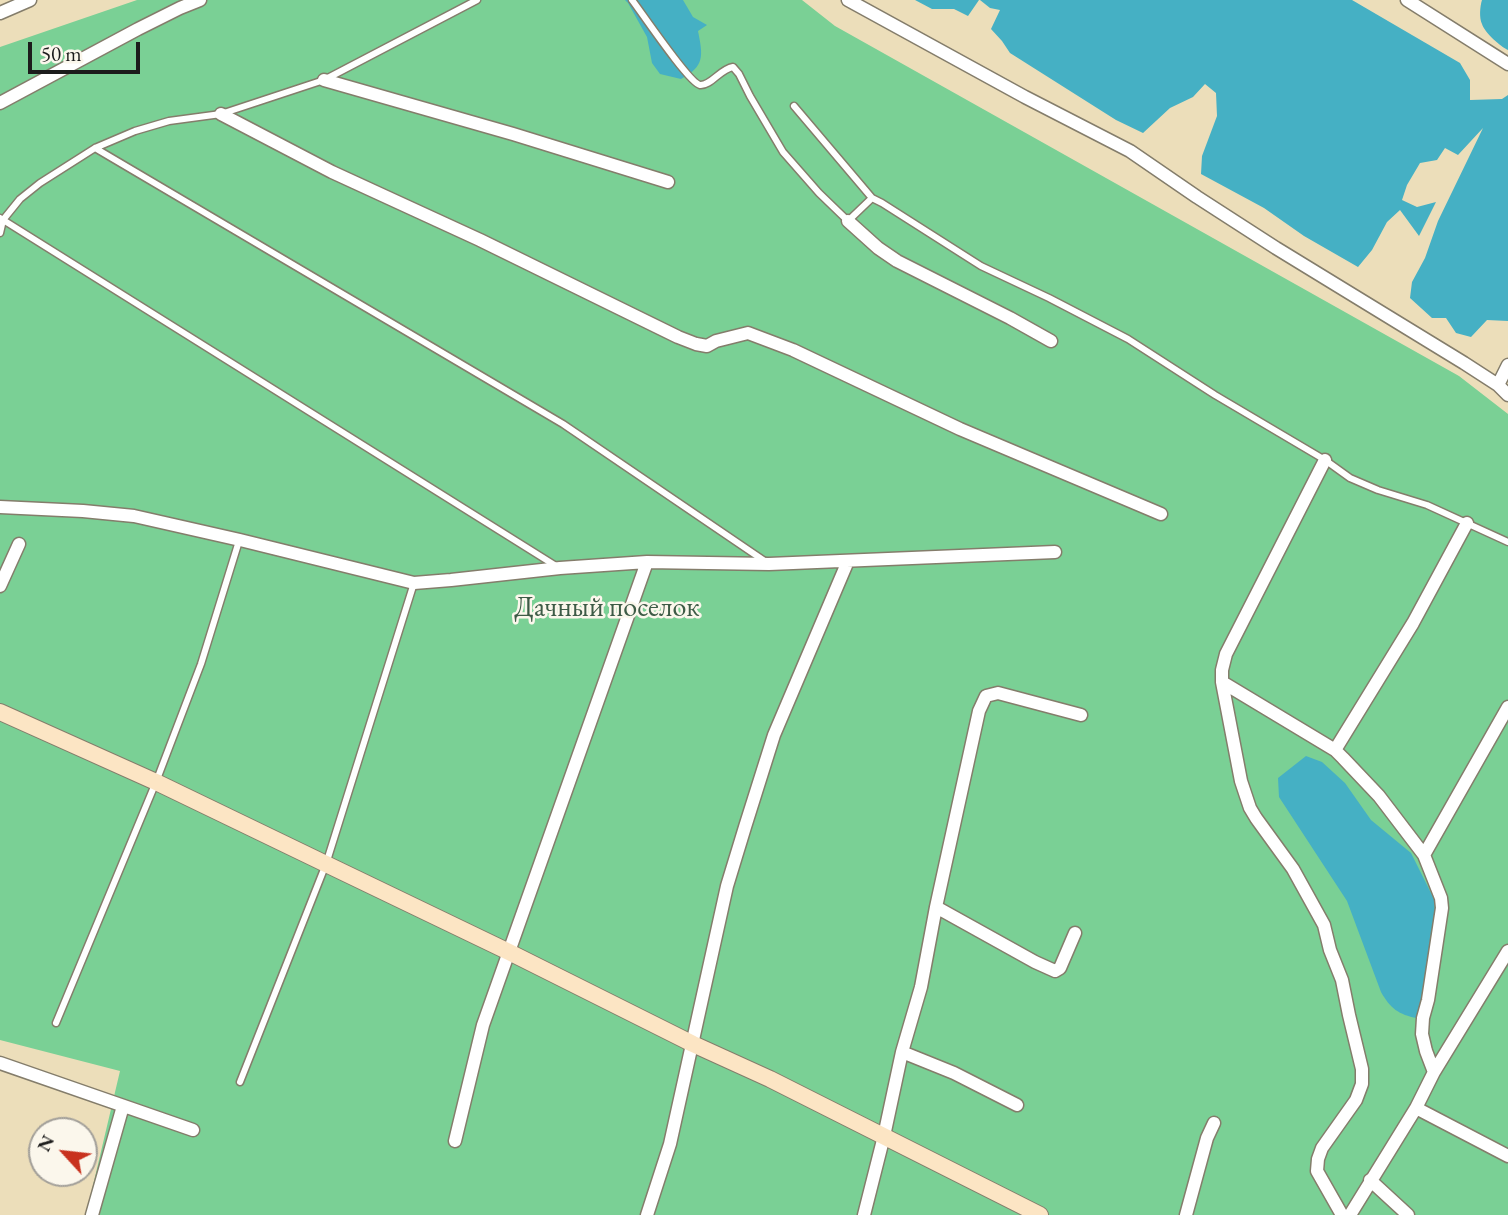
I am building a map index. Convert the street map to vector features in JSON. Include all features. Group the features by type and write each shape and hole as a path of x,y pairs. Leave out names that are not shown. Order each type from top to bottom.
{"street":[{"path":"0,13 30,0"},
{"path":"0,103 138,29 200,0"},
{"path":"848,0 1130,151 1276,248 1498,385 1508,395"},
{"path":"1407,0 1508,64"},
{"path":"324,80 668,182"},
{"path":"221,114 332,172 480,240 678,337 706,346 748,333 793,350 960,429 1161,514"},
{"path":"848,221 897,261 1051,341"},
{"path":"1498,385 1508,365"},
{"path":"1325,460 1226,654 1222,682 1245,795 1256,818 1293,869 1324,925 1342,980 1357,1045 1362,1084 1356,1100 1322,1148 1318,1159 1317,1171 1342,1215"},
{"path":"0,507 134,516 414,583 647,562 769,564 1055,552"},
{"path":"1335,750 1413,623 1467,523"},
{"path":"0,586 19,544"},
{"path":"647,1215 670,1144 727,886 753,801 774,735 848,561"},
{"path":"455,1141 483,1025 647,562"},
{"path":"1222,682 1335,750 1378,796 1424,855 1443,908 1422,1034 1434,1072"},
{"path":"864,1215 902,1052 921,987 979,711 986,696 998,693 1081,715"},
{"path":"1424,855 1508,707"},
{"path":"0,712 326,863 693,1044 770,1079 1040,1215"},
{"path":"936,907 1055,971 1060,968 1075,933"},
{"path":"1350,1215 1508,951"},
{"path":"902,1052 954,1073 1017,1105"},
{"path":"0,1063 193,1130"},
{"path":"92,1215 123,1106"},
{"path":"1416,1108 1508,1156"},
{"path":"1186,1215 1207,1138 1214,1123"},
{"path":"1370,1180 1409,1215"}],"lane":[{"path":"0,233 1,219 20,200 40,183 94,148 135,131 169,121 221,114 324,80 477,0"},
{"path":"632,0 695,82 707,84 725,68 733,67 783,152 848,221 872,198"},
{"path":"794,106 872,198 981,266 1128,339 1350,478 1427,505 1508,542"},
{"path":"94,148 563,424 769,564"},
{"path":"1,219 560,568"},
{"path":"56,1023 156,782 201,664 240,540"},
{"path":"240,1083 326,863 414,583"}],"green space":[{"name":"Дачный поселок","path":"137,0 802,0 835,26 1459,376 1508,414 1508,1215 86,1215 93,1187 98,1187 98,1164 120,1071 0,1040 0,47"}],"water":[{"path":"625,0 683,0 693,17 707,25 698,31 701,54 694,70 681,79 660,74 652,63 647,37"},
{"path":"915,0 979,0 968,16 954,9 932,9"},
{"path":"980,0 1352,0 1460,63 1470,80 1470,100 1502,99 1508,95 1508,321 1487,320 1471,337 1456,333 1446,318 1432,318 1410,298 1412,282 1425,258 1438,221 1483,128 1458,155 1445,148 1437,160 1420,163 1402,200 1417,207 1436,202 1419,236 1400,210 1387,222 1372,250 1358,267 1304,236 1264,208 1201,174 1202,156 1217,116 1216,93 1205,84 1193,97 1170,108 1143,133 1116,120 1010,53 991,29 1000,10 990,8"},
{"path":"1482,0 1508,0 1508,50 1483,27 1480,15"},
{"path":"1306,756 1322,762 1345,783 1371,820 1411,853 1434,899 1437,934 1425,977 1425,1007 1417,1018 1400,1013 1384,998 1347,901 1279,797 1278,778"}]}
